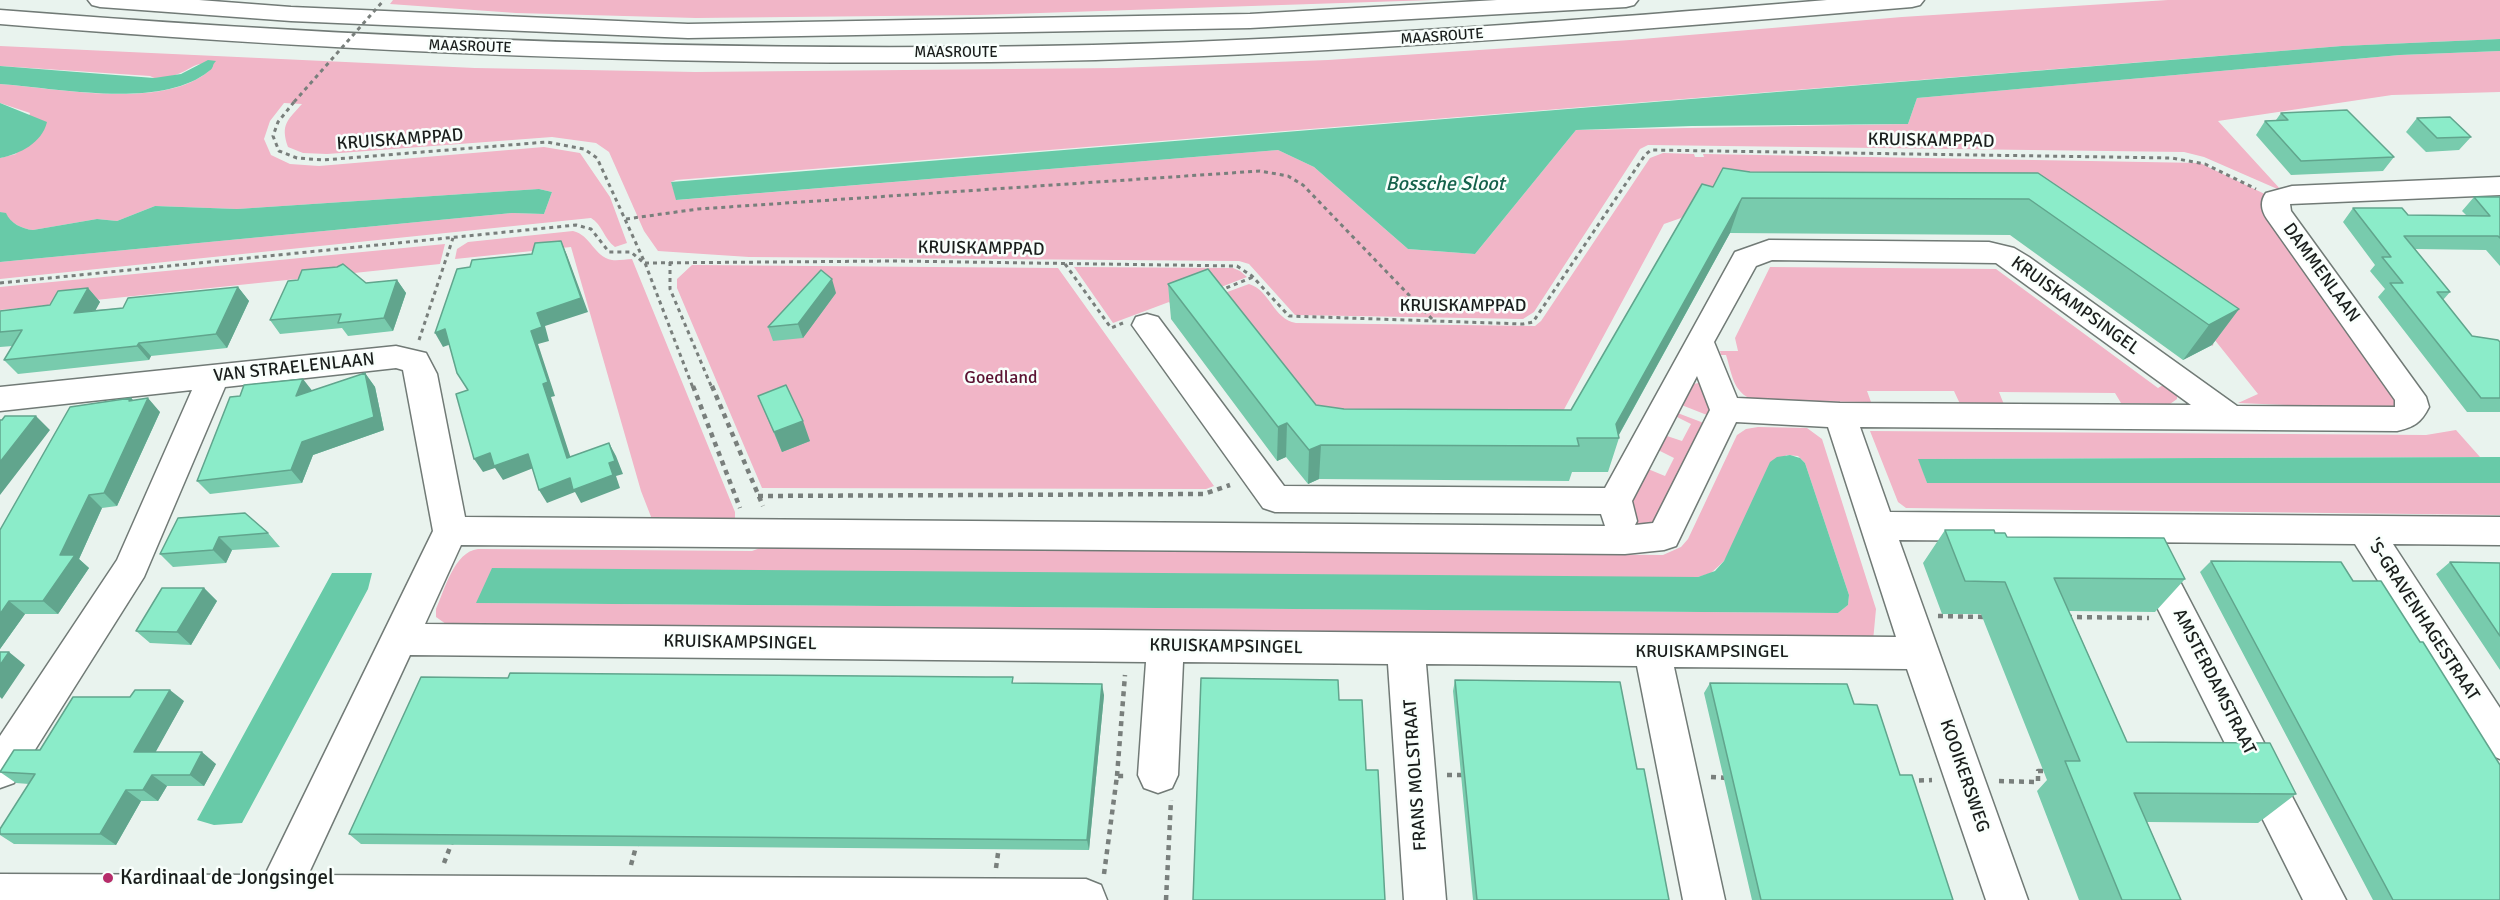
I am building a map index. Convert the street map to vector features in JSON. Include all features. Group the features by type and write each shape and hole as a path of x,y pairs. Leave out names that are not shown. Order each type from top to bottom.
{"main road":[{"name":"MAASROUTE","path":"100,0 291,14 688,31 1250,21 1626,0"},
{"name":"MAASROUTE","path":"0,17 190,32 431,45 658,52 1082,52 1397,39 1609,26 1912,0"},
{"path":"0,37 127,40 190,32"},
{"name":"DAMMENLAAN","path":"2231,418 2397,419 2406,417 2413,406 2410,397 2277,212 2276,200 2292,195 2500,186"},
{"name":"KRUISKAMPSINGEL","path":"1615,501 1745,259 1769,250 1989,252 2004,255 2231,418"},
{"path":"1147,325 1275,499 1615,501 1625,540"},
{"path":"450,531 753,528 1625,540 1664,536 1726,410 1699,342"},
{"name":"VAN STRAELENLAAN","path":"0,399 396,357 407,358"},
{"path":"276,898 450,531 421,374 416,362 407,358"},
{"path":"0,770 132,567 214,376"},
{"path":"1726,410 1840,414 2231,418"},
{"path":"1840,414 1920,653"},
{"path":"1877,526 2500,531"},
{"name":"AMSTERDAMSTRAAT","path":"2136,528 2325,900"},
{"name":"'S-GRAVENHAGESTRAAT","path":"2365,530 2500,741"},
{"name":"KRUISKAMPSINGEL","path":"399,639 1920,653"},
{"path":"1165,646 1165,787"},
{"name":"FRANS MOLSTRAAT","path":"1406,649 1425,900"},
{"path":"1652,651 1704,900"},
{"name":"KOOIKERSWEG","path":"1920,653 2007,900"},
{"path":"0,894 276,898 818,900 992,899 1094,891"}],"path":[{"name":"KRUISKAMPPAD","path":"384,0 278,122 273,136 279,151 297,158 323,160 547,142 584,149 597,158 645,263 753,528"},
{"name":"KRUISKAMPPAD","path":"645,263 1065,263 1237,266 1253,277 1277,308 1289,316 1533,322 1645,155 1651,150 2172,158 2205,164 2276,200"},
{"path":"626,219 698,209 1260,171 1288,177 1303,185 1433,320"},
{"path":"0,283 576,225 591,229 609,252 631,252 645,263"},
{"path":"407,358 416,347 453,238"},
{"path":"670,262 670,288 766,513 753,528"},
{"path":"1065,263 1112,328 1141,316 1147,325"},
{"path":"1211,294 1253,277"},
{"path":"758,496 1204,494 1256,474"},
{"path":"1907,616 1986,617"},
{"path":"2054,617 2182,619"},
{"path":"1094,891 1117,776 1127,646"},
{"path":"1117,776 1165,787 1166,900"},
{"path":"430,897 455,834"},
{"path":"620,898 638,842"},
{"path":"992,899 999,844"}],"green space":[{"path":"393,0 1433,0 979,15 696,18 516,13 390,4"},
{"path":"2168,0 2500,0 2500,39 2342,46 671,182 677,200 1278,150 1314,167 1408,249 1475,254 1576,130 1908,124 1917,98 2400,55 2500,51 2500,92 2392,95 2218,121 2282,191 2204,157 2184,152 1648,145 1640,149 1534,312 1523,319 1295,315 1249,264 1239,261 749,257 658,251 644,231 609,152 596,143 552,137 327,154 303,153 288,147 285,133 289,119 302,104 284,103 270,121 264,139 271,155 290,164 319,166 544,147 580,153 610,197 627,243 615,247 591,218 0,279 0,262 512,213 544,214 552,192 539,189 237,209 155,206 117,221 97,219 33,230 25,228 13,223 6,214 0,212 0,158 16,154 30,113 0,103 0,84 112,94 142,93 170,89 194,81 213,67 199,64 175,75 154,78 0,66 0,46 475,68 696,72 1116,68 1328,60 1630,40 1902,17"},
{"path":"1663,153 1694,154 1695,157 1704,157 1703,154 2200,163 2271,197 2401,399 2398,407 2384,409 2238,403 2258,394 2214,339 2213,346 2013,205 1693,206 1681,218 1664,224 1554,428 1324,429 1192,305 1249,284 1262,292 1282,316 1296,323 1535,326 1541,321 1650,158"},
{"path":"573,231 584,237 596,251 606,258 632,259 735,512 735,526 655,527 641,491 571,247 455,259 457,249 468,242"},
{"path":"445,244 440,264 0,310 0,287"},
{"name":"Goedland","path":"692,265 1058,268 1214,486 1206,489 762,488 677,288 677,279"},
{"path":"1074,267 1233,268 1247,277 1172,306 1169,302 1113,323"},
{"path":"1770,267 1996,269 2158,388 2170,381 2177,393 2177,399 2170,404 2121,403 2115,393 1999,392 2005,407 1961,406 1954,391 1867,391 1871,402 1758,401 1739,390 1726,355 1721,355 1720,351 1738,351 1735,338"},
{"path":"1692,384 1704,384 1712,417 1679,404"},
{"path":"1675,412 1709,425 1659,523 1641,525 1636,522 1630,501 1648,469 1665,476 1674,458 1658,450 1664,435 1682,441 1691,424 1675,416"},
{"path":"1758,427 1807,428 1822,439 1876,609 1873,641 443,631 446,624 436,617 436,609 451,573 463,557 478,549 752,551 760,548 1663,555 1681,547 1688,539 1737,435 1746,429","holes":["1786,455 1798,456 1805,463 1849,595 1848,605 1838,613 477,603 1698,577 1711,573 1724,561"]},
{"path":"2456,430 2480,457 1919,459 1927,483 2500,483 2500,515 1906,508 1898,502 1870,431 2426,435"}],"water":[{"name":"Bossche Sloot","path":"2500,39 2500,51 2400,55 1917,98 1908,124 1692,126 1576,130 1475,254 1408,249 1314,167 1278,150 676,200 671,182 2342,46"},
{"path":"208,60 216,61 209,71 189,83 164,90 109,94 0,84 0,66 154,78 181,74"},
{"path":"0,103 47,122 35,142 15,154 0,158"},
{"path":"539,189 552,192 544,214 512,213 0,262 0,212 6,213 17,225 33,230 97,219 117,221 155,206 237,209"},
{"path":"1790,455 1800,458 1805,463 1849,595 1848,605 1838,613 476,603 492,568 1698,577 1715,571 1724,561 1770,462 1777,457"},
{"path":"2500,457 2500,483 1927,483 1918,459"},
{"path":"332,573 372,573 368,589 242,823 214,825 197,820"}],"building":[{"path":"2347,110 2394,157 2301,161 2265,121 2288,120 2281,113"},
{"path":"2450,117 2471,137 2437,138 2417,118"},
{"path":"1723,168 1750,172 2038,173 2239,309 2209,325 2029,199 1742,198 1616,424 1619,438 1577,438 1579,446 1321,445 1309,450 1287,423 1278,427 1168,284 1208,269 1316,405 1344,409 1571,410 1702,184 1713,187"},
{"path":"2474,197 2500,197 2500,238 2498,236 2404,236 2450,292 2437,292 2472,336 2500,342 2500,398 2481,398 2390,283 2403,283 2382,257 2391,257 2353,208 2402,208 2408,215 2490,216"},
{"path":"561,241 581,298 537,313 542,327 531,331 548,382 543,384 567,458 609,443 615,461 609,463 613,475 573,490 570,478 539,490 528,454 494,466 490,453 474,459 456,394 468,390 457,373 445,329 435,333 457,269 470,267 472,260 532,254 535,243"},
{"path":"343,264 366,283 397,280 384,318 338,323 341,314 270,320 288,281 298,280 302,270 337,267"},
{"path":"821,270 832,279 798,324 768,327"},
{"path":"238,287 216,334 139,343 137,346 4,360 22,330 0,332 0,311 50,305 58,291 88,288 74,313 123,308 128,298"},
{"path":"365,373 374,417 302,442 291,470 197,481 230,397 240,396 244,385 303,379 296,396"},
{"path":"786,385 803,421 774,432 758,396"},
{"path":"131,398 129,401 148,398 104,493 89,495 60,555 75,555 43,601 9,601 0,614 0,530 70,407"},
{"path":"5,416 36,416 0,462 0,420"},
{"path":"245,513 268,533 219,537 213,550 160,554 178,518"},
{"path":"1945,530 1994,530 1995,533 2005,533 2007,537 2164,538 2185,579 2054,578 2127,742 2270,743 2296,794 2134,793 2181,900 2122,900 2065,761 2080,761 2005,582 1965,581"},
{"path":"2211,561 2341,562 2353,581 2381,581 2420,642 2423,642 2500,765 2500,900 2393,900"},
{"path":"2450,562 2500,563 2500,636"},
{"path":"162,588 204,588 177,632 136,631"},
{"path":"0,652 9,652 0,665"},
{"path":"510,673 1013,677 1012,683 1102,684 1087,840 349,834 421,677 508,678"},
{"path":"1201,678 1338,680 1339,700 1362,700 1366,770 1378,770 1385,900 1193,900"},
{"path":"1455,680 1620,682 1637,769 1644,769 1669,900 1477,900"},
{"path":"1710,683 1847,684 1854,704 1877,705 1900,775 1912,775 1953,900 1761,900"},
{"path":"135,690 170,690 134,752 202,752 190,775 152,775 143,790 126,790 100,834 0,834 0,829 35,774 0,772 14,750 40,750 73,697 130,697"}],"place":[{"name":"Kardinaal de Jongsingel","path":"108,878"}]}
